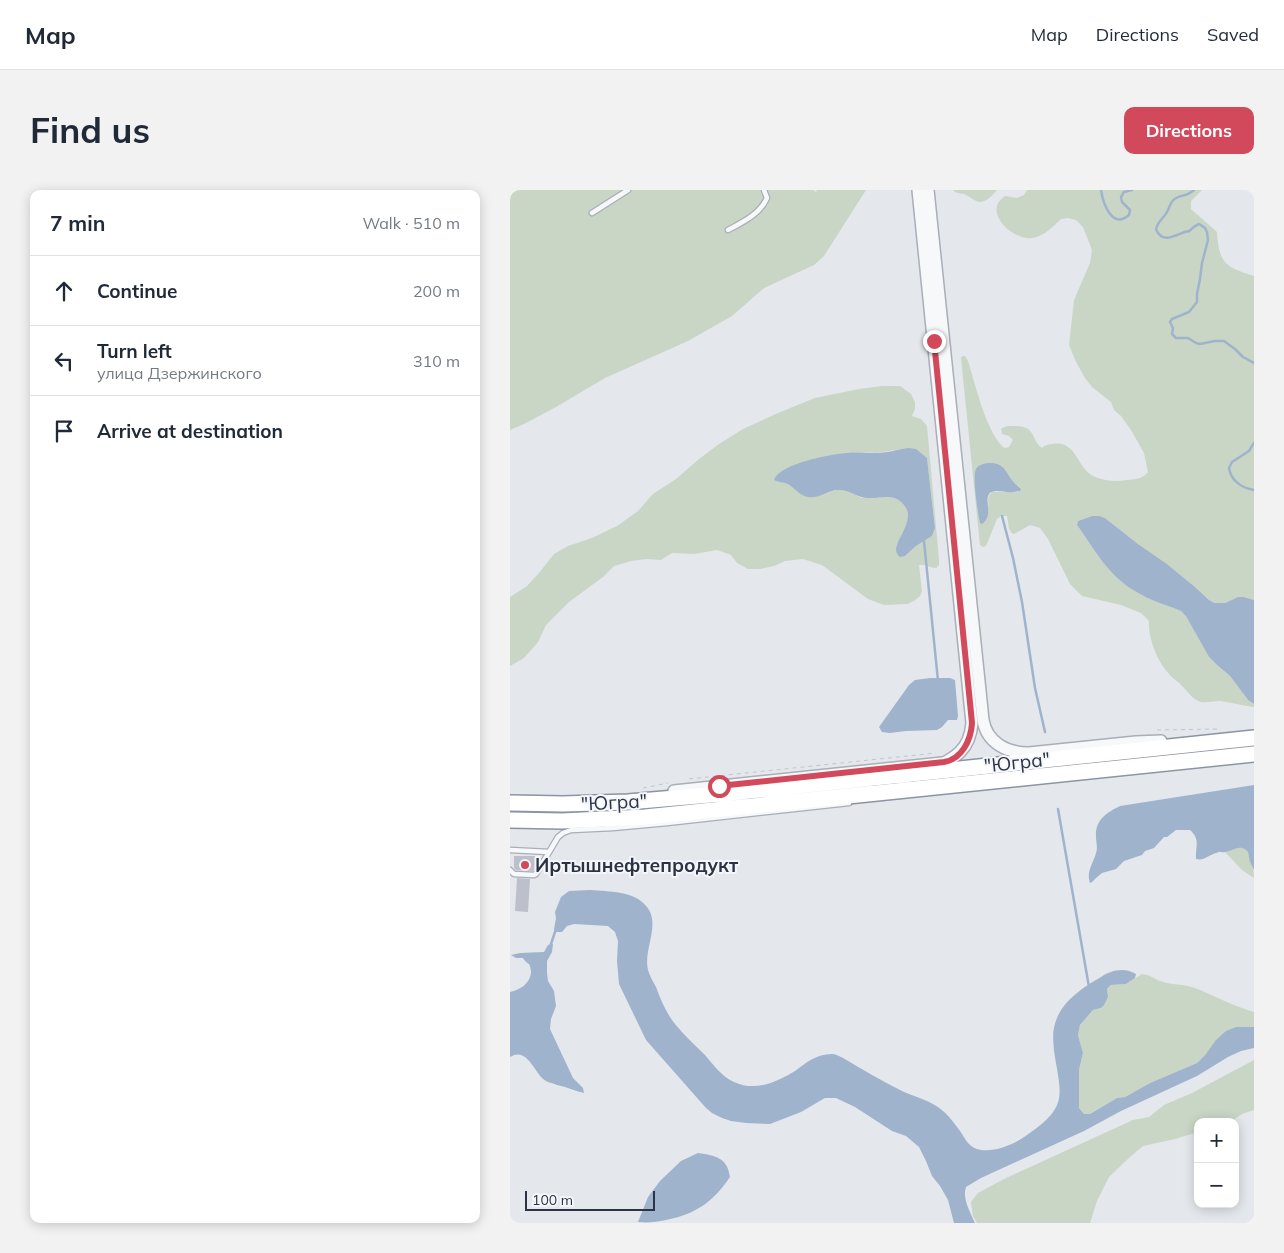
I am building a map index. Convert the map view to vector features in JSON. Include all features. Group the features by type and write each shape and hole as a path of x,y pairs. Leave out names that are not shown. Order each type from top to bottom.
{"highway":[{"name":"\"Югра\"","path":"510,803 617,803 722,794 1254,737"},
{"name":"\"Югра\"","path":"510,820 562,821 645,817 1254,754"}],"street":[{"path":"918,190 978,720 991,737 1001,746 1012,752 1038,760"},
{"path":"928,190 978,720 968,742 957,756 928,772"},
{"path":"1012,752 1029,753 1136,742 1254,737"},
{"path":"617,803 679,790 948,762"}],"lane":[{"path":"592,213 628,190"},
{"path":"728,230 744,222 760,208 768,198 764,190"},
{"path":"876,798 944,786"},
{"path":"510,870 514,874 536,874 558,837 571,830 649,824 851,803"},
{"path":"510,850 549,852"}],"green space":[{"path":"510,190 813,190 816,192 817,190 866,190 824,256 814,265 764,288 732,316 688,341 605,378 556,407 510,430"},
{"path":"953,190 997,190 988,199 979,202"},
{"path":"1027,190 1202,190 1191,201 1191,209 1217,232 1220,251 1225,262 1236,270 1254,276 1254,600 1238,597 1225,603 1216,603 1209,600 1167,564 1105,518 1092,516 1078,521 1077,525 1098,556 1142,595 1181,611 1186,615 1209,657 1230,676 1248,700 1254,704 1254,707 1220,701 1201,702 1193,698 1161,663 1152,642 1149,621 1141,613 1121,605 1082,596 1070,584 1048,539 1040,528 1030,525 1014,534 1009,529 1007,516 1001,516 997,519 986,546 980,545 961,358 963,356 968,361 986,418 1003,447 1009,447 1013,440 1009,436 1002,434 1001,429 1009,426 1023,427 1030,431 1038,445 1042,448 1052,444 1067,446 1076,455 1087,472 1097,478 1123,481 1139,478 1148,472 1144,453 1131,430 1114,410 1111,402 1092,387 1085,378 1069,345 1074,300 1090,263 1092,250 1083,227 1076,220 1068,218 1061,219 1040,236 1025,238 1017,235 1003,224 998,217 997,210 999,203 1005,196 1017,198 1024,195","holes":["978,467 1011,479 1021,489 1018,492 992,492 988,501 989,508"]},
{"path":"900,386 911,394 915,402 912,416 921,419 927,426 939,565 936,568 919,565 922,591 920,596 914,601 907,604 884,605 868,599 822,565 803,559 785,561 760,569 748,569 737,563 731,555 717,550 694,554 672,553 661,560 631,561 614,566 603,577 569,602 546,625 538,642 524,658 510,666 510,597 527,586 554,554 568,546 592,538 617,526 638,511 653,494 676,479 719,444 743,429 815,398 859,389","holes":["908,448 927,458 935,528 932,536 905,556 896,546 908,521 906,507 900,501 892,497 862,498 846,490 837,490 812,497 785,483 787,468 816,458 843,453 876,453"]},
{"path":"1243,848 1248,852 1254,878 1242,870 1225,852"},
{"path":"1142,974 1160,981 1195,988 1254,1012 1254,1027 1206,1054 1197,1063 1150,1083 1125,1097 1117,1098 1090,1114 1084,1114 1079,1108 1079,1070 1083,1053 1078,1035 1080,1025 1093,1010 1101,1008 1108,997 1107,989 1111,985 1126,984"},
{"path":"1254,1060 1254,1110 1236,1118 1194,1118 1194,1133 1143,1146 1109,1177 1097,1201 1090,1223 977,1223 973,1216 971,1202 978,1193 1004,1179 1133,1120 1149,1117 1164,1105 1192,1093"}],"water":[{"path":"908,448 916,449 927,458 935,528 932,536 905,556 900,557 896,552 896,546 906,525 907,509 897,499 889,497 864,498 842,490 834,490 816,497 808,497 802,495 788,484 774,480 785,469 829,455 881,453"},
{"path":"987,463 1000,465 1021,489 1020,491 1013,492 991,492 988,497 987,517 982,524 980,523 977,504 975,473 978,467"},
{"path":"1092,516 1105,518 1167,564 1209,600 1215,603 1225,603 1238,597 1244,597 1254,600 1254,704 1248,700 1230,676 1209,657 1186,616 1181,611 1151,600 1131,589 1112,573 1097,555 1077,525 1078,521"},
{"path":"950,678 955,680 957,720 948,720 937,730 882,732 879,727 909,685 915,680"},
{"path":"1254,785 1254,870 1248,852 1242,848 1219,852 1204,859 1196,859 1196,840 1193,834 1190,830 1176,830 1167,837 1164,837 1154,848 1145,851 1142,855 1124,861 1116,869 1102,873 1090,883 1089,871 1097,849 1097,826 1110,811 1120,806"},
{"path":"569,891 613,892 635,897 647,907 652,921 647,962 648,970 664,1006 678,1028 730,1080 750,1086 766,1084 788,1075 816,1057 834,1054 902,1091 939,1108 952,1120 968,1143 981,1150 999,1149 1017,1141 1041,1125 1056,1108 1060,1090 1053,1038 1057,1018 1060,1011 1076,994 1109,973 1123,970 1136,974 1135,978 1126,984 1111,985 1107,989 1108,997 1104,1005 1093,1010 1080,1025 1078,1035 1083,1053 1079,1070 1079,1108 1084,1114 1090,1114 1117,1098 1125,1097 1150,1083 1197,1063 1216,1040 1226,1031 1236,1027 1254,1027 1254,1048 1228,1057 1197,1076 981,1178 966,1187 965,1191 967,1205 975,1223 954,1223 948,1200 932,1176 919,1147 906,1136 892,1131 855,1107 836,1098 825,1098 801,1112 770,1124 731,1121 712,1113 706,1108 646,1040 619,984 618,941 615,932 608,926 574,924 567,926 562,932 556,932 554,929 555,912 561,897"},
{"path":"553,944 552,952 547,961 548,981 554,991 556,1006 551,1019 550,1029 573,1078 583,1088 584,1093 546,1081 522,1055 510,1057 510,992 524,986 531,974 529,964 523,958 516,958 511,955 544,952 548,945"},
{"path":"698,1153 723,1161 729,1170 730,1177 724,1186 703,1206 686,1214 659,1221 638,1222 648,1197 660,1181 681,1161"}],"building":[{"path":"514,856 535,856 535,868 533,871 516,870 514,868"},
{"path":"517,878 530,879 528,912 515,911"}],"waterway":[{"path":"1101,190 1106,208 1113,217 1118,219 1123,219 1129,215 1130,210 1122,202 1121,197 1124,192 1132,190"},
{"path":"1194,190 1172,201 1156,229 1165,238 1189,231 1199,224 1207,232 1208,240 1202,263 1197,302 1189,312 1172,319 1170,322 1173,328 1172,334 1176,338 1188,338 1200,344 1224,341 1243,357 1254,363"},
{"path":"1254,443 1249,451 1232,462 1229,468 1232,477 1238,483 1245,488 1254,490"},
{"path":"1002,516 1022,602 1035,688 1045,732"},
{"path":"924,541 938,681"},
{"path":"1058,809 1089,987"},
{"path":"550,947 556,929"}],"place":[{"name":"Иртышнефтепродукт","path":"525,865"}],"route":[{"path":"719,786 948,762 957,756 968,742 972,723 934,341"}]}
